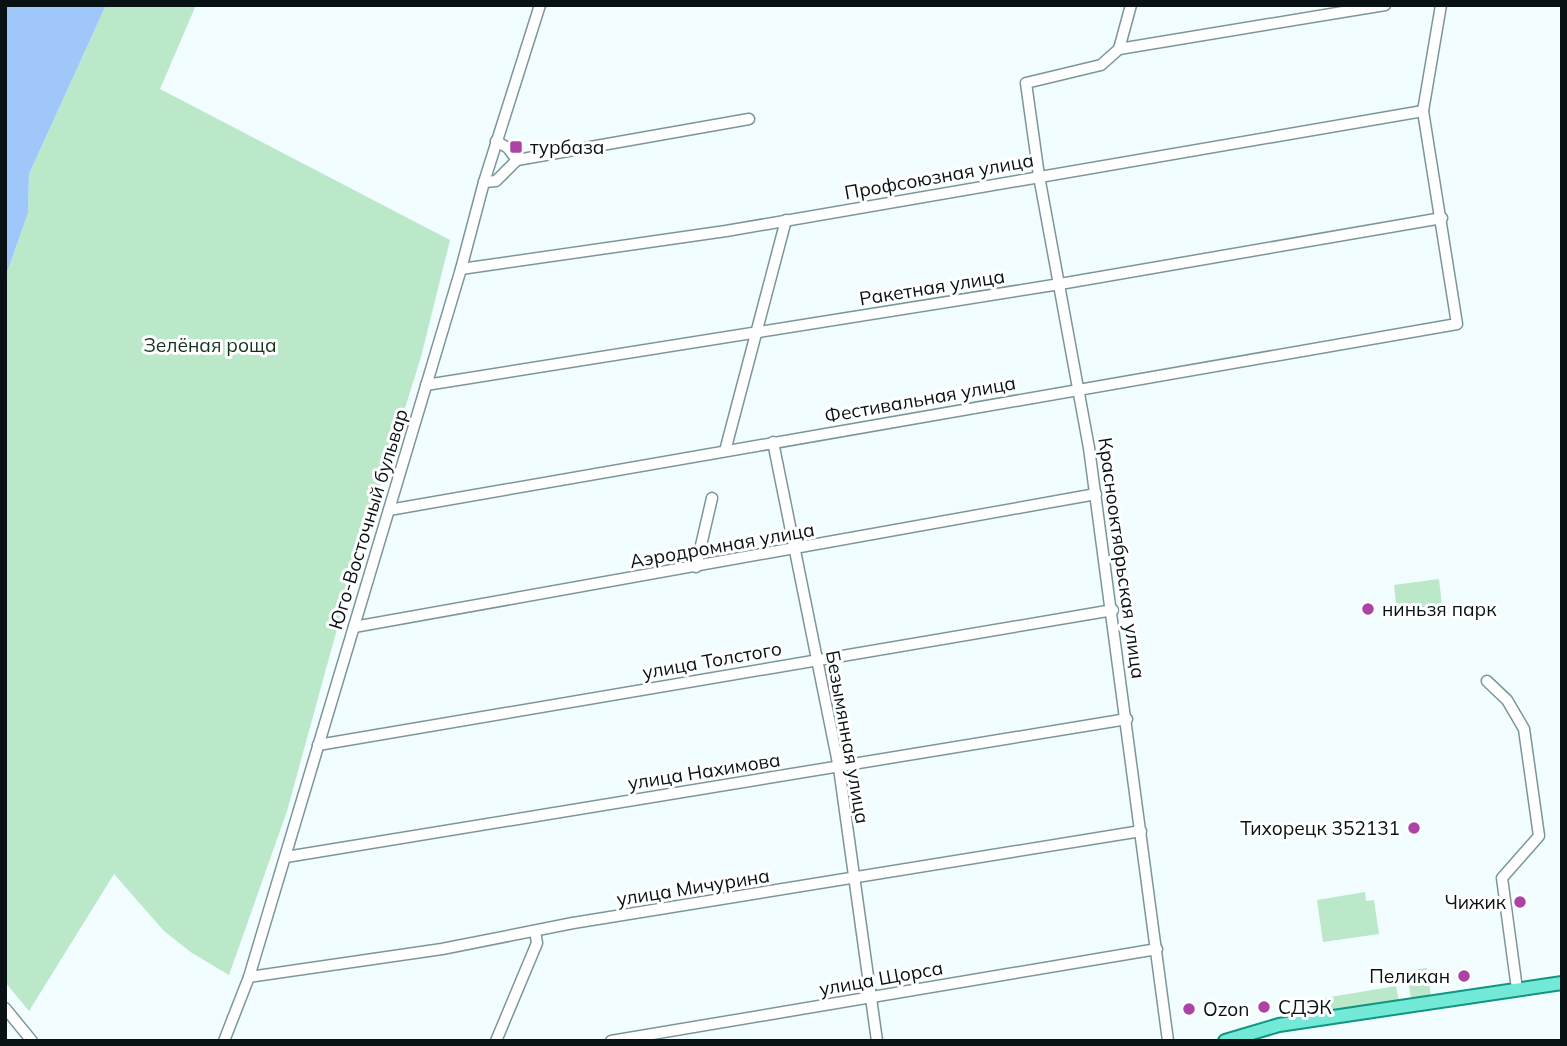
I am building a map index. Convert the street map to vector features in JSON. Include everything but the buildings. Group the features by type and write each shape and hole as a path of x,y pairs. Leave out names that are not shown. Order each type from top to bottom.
{"main road":[{"path":"1233,1039 1279,1025 1562,983"}],"street":[{"name":"Юго-Восточный бульвар","path":"224,1041 249,977 286,857 317,745 461,269 496,141 540,5"},
{"path":"1131,5 1119,49 1385,5"},
{"path":"1441,5 1423,111 1442,218"},
{"name":"Краснооктябрьская улица","path":"1119,49 1101,65 1026,83 1096,494 1168,1041"},
{"name":"Профсоюзная улица","path":"461,269 786,220 1423,111"},
{"path":"484,182 496,181 517,160 749,119"},
{"path":"496,141 517,160"},
{"name":"Ракетная улица","path":"426,385 1060,284 1442,218"},
{"name":"Фестивальная улица","path":"389,510 1457,324 1442,218"},
{"path":"725,451 786,220"},
{"name":"Безымянная улица","path":"773,442 839,768 877,1041"},
{"name":"Аэродромная улица","path":"354,627 796,550 1096,494"},
{"path":"696,567 712,498"},
{"name":"улица Толстого","path":"317,745 1113,610"},
{"path":"1487,681 1507,700 1524,729 1539,836 1502,878 1517,989"},
{"name":"улица Нахимова","path":"286,857 1127,719"},
{"name":"улица Мичурина","path":"249,977 442,949 536,931 1141,831"},
{"path":"496,1041 537,943 536,931"},
{"name":"улица Щорса","path":"611,1041 1157,949"},
{"path":"5,1008 32,1041"}],"green space":[{"name":"Зелёная роща","path":"106,5 196,5 160,89 450,240 421,357 348,589 287,811 229,975 192,953 164,931 114,874 29,1011 5,982 5,278 28,213 29,174"},
{"path":"1439,579 1442,606 1397,612 1394,585"},
{"path":"1365,892 1366,901 1374,900 1379,934 1323,942 1317,900"},
{"path":"1427,968 1431,997 1411,1000 1407,971"},
{"path":"1396,986 1399,1001 1316,1015 1313,1000"}],"water":[{"path":"5,5 106,5 29,174 28,213 5,278"}],"place":[{"name":"турбаза","path":"516,147"},
{"name":"ниньзя парк","path":"1368,609"},
{"name":"Тихорецк 352131","path":"1414,828"},
{"name":"Чижик","path":"1520,902"},
{"name":"Пеликан","path":"1464,976"},
{"name":"СДЭК","path":"1264,1007"},
{"name":"Ozon","path":"1189,1009"}]}
